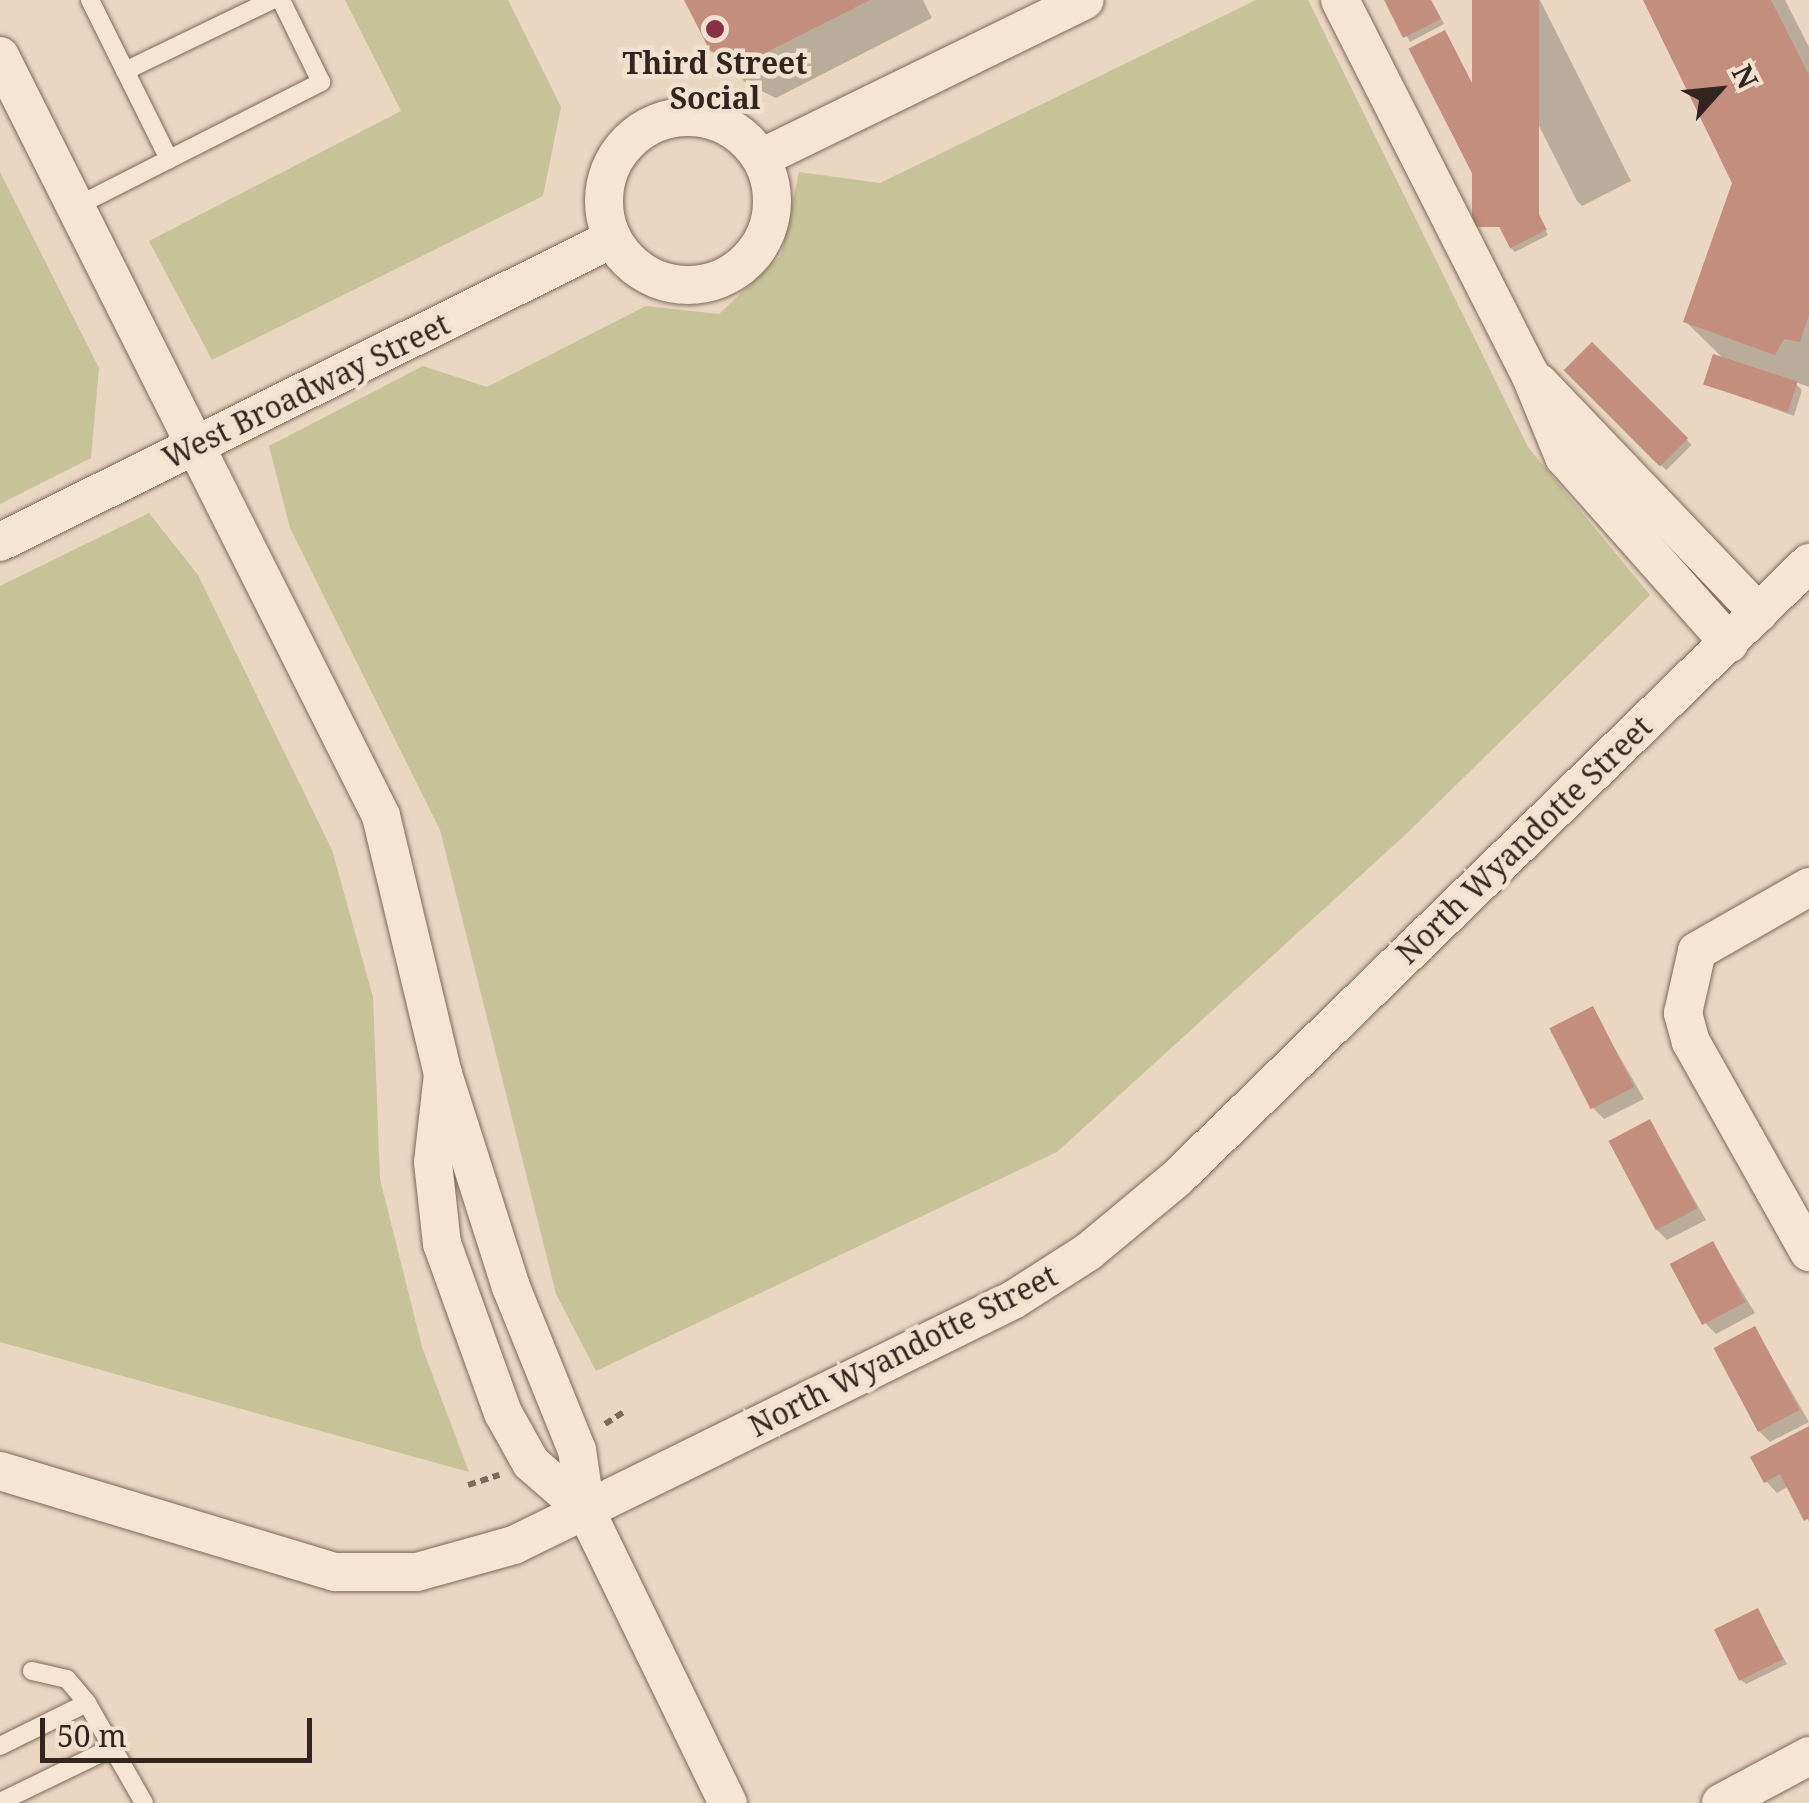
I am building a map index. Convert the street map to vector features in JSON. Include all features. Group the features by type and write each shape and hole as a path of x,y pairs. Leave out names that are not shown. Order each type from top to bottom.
{"street":[{"path":"760,158 1085,0"},
{"path":"1340,0 1530,374 1564,457 1729,643"},
{"path":"0,56 198,444 381,816 443,1074 511,1287 577,1450 586,1511 728,1803"},
{"path":"703,118 736,132 760,158 769,179 770,224 760,245 728,276 708,284 663,282 642,272 612,239 605,184 621,149 650,125 703,118"},
{"name":"West Broadway Street","path":"0,542 612,239"},
{"path":"1530,374 1759,613"},
{"name":"North Wyandotte Street","path":"0,1471 335,1572 417,1572 514,1545 1014,1300 1088,1252 1176,1178 1809,563"},
{"path":"1809,887 1719,934 1697,951 1686,980 1683,1013 1691,1042 1809,1252"},
{"path":"443,1074 433,1162 442,1244 503,1413 531,1463 586,1511"},
{"path":"1720,1803 1809,1756"}],"lane":[{"path":"90,0 169,160"},
{"path":"125,71 272,0"},
{"path":"77,206 321,82 281,0"},
{"path":"32,1671 66,1680 87,1703 144,1803"},
{"path":"0,1746 87,1703"},
{"path":"0,1802 114,1747"}],"shaded area":[{"path":"345,0 508,0 561,107 543,196 212,360 149,241 401,111"},
{"path":"1256,0 1308,0 1528,447 1650,595 1404,836 1057,1152 596,1371 556,1294 440,830 290,528 269,446 423,366 487,387 646,306 719,314 781,255 799,172 880,183"},
{"path":"0,172 99,368 91,458 0,504"},
{"path":"149,513 198,575 332,850 373,997 380,1179 422,1347 469,1472 0,1342 0,586"}],"building":[{"path":"684,0 870,0 741,65 710,51"},
{"path":"1384,0 1431,0 1441,19 1403,38"},
{"path":"1472,0 1539,0 1539,227 1472,227"},
{"path":"1643,0 1771,0 1809,75 1809,315 1800,342 1784,339 1775,355 1683,322 1732,183"},
{"path":"1445,30 1547,230 1510,248 1408,49"},
{"path":"1592,342 1688,438 1660,466 1564,370"},
{"path":"1713,354 1798,382 1788,412 1703,384"},
{"path":"1593,1006 1634,1087 1591,1109 1549,1028"},
{"path":"1650,1119 1697,1208 1656,1230 1609,1141"},
{"path":"1713,1241 1745,1302 1702,1325 1670,1264"},
{"path":"1755,1326 1800,1410 1758,1432 1714,1348"},
{"path":"1809,1426 1809,1518 1804,1521 1780,1474 1764,1483 1750,1457"},
{"path":"1758,1608 1783,1659 1739,1681 1714,1629"}],"place":[{"name":"Third Street Social","path":"715,29"}]}
